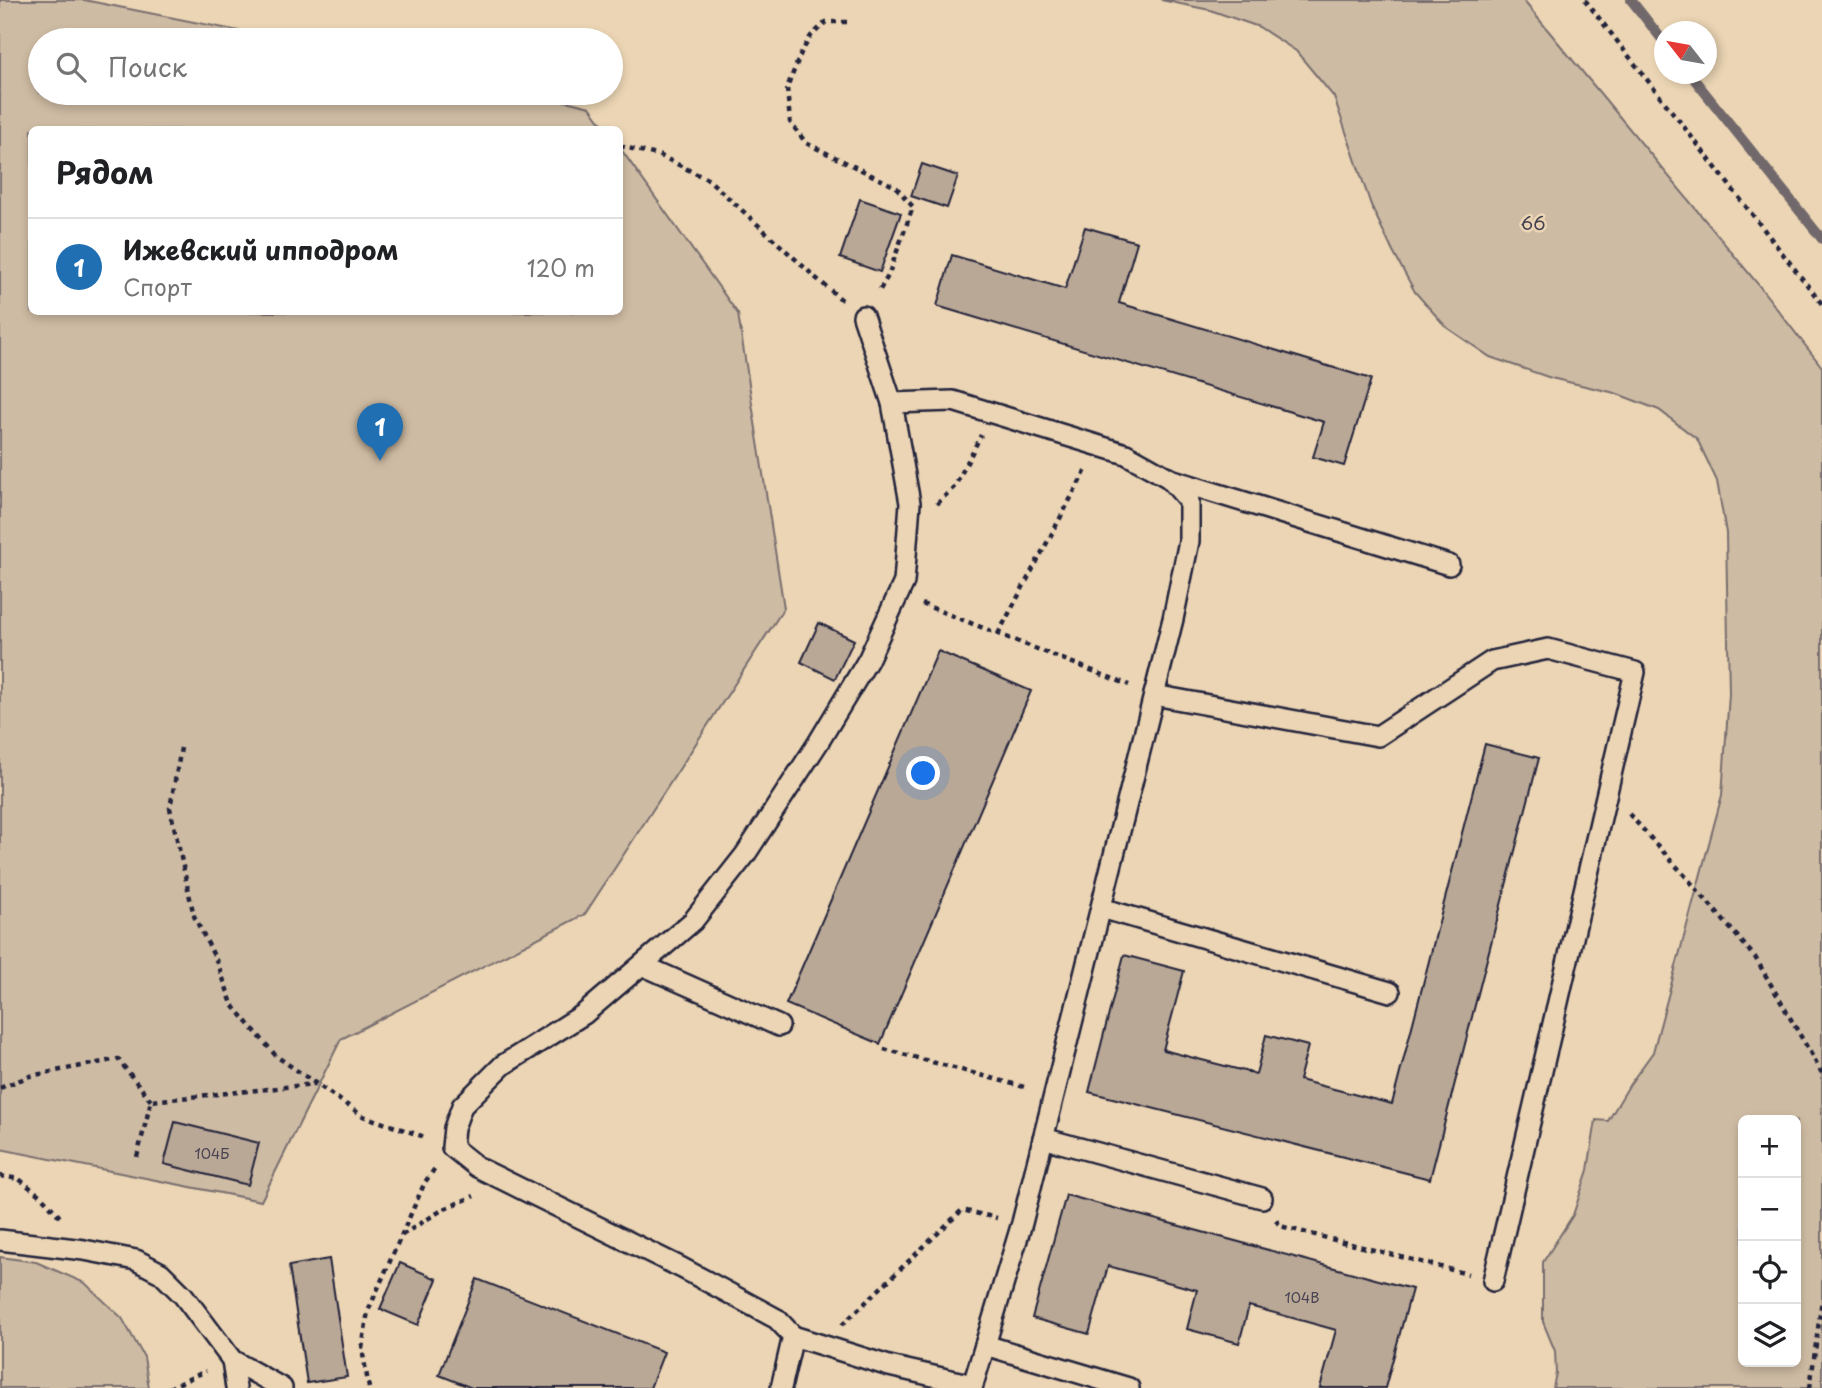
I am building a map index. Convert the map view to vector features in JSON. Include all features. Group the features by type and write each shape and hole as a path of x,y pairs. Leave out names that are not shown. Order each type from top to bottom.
{"lane":[{"path":"863,316 892,403 910,503 904,582 868,660 746,855 693,921 584,1014 503,1065 462,1106 454,1128 452,1147 477,1167 682,1268 778,1319 793,1336 889,1366 973,1386 1022,1223 1173,619 1189,541 1189,501 1169,478"},
{"path":"892,403 953,401 1126,454 1169,478 1450,565"},
{"path":"1154,695 1378,736 1492,661 1548,649 1635,672 1493,1281"},
{"path":"1101,908 1390,992"},
{"path":"642,965 779,1026"},
{"path":"1043,1138 1262,1198"},
{"path":"0,1240 84,1250 136,1260 161,1273 183,1295 232,1360 282,1388"},
{"path":"782,1388 793,1336"},
{"path":"985,1345 1129,1388"},
{"path":"232,1360 236,1388"}],"path":[{"path":"1585,0 1822,304"},
{"path":"623,147 661,156 709,180 816,278 863,316 888,276 913,207 896,187 806,144 790,122 787,88 801,52 811,36 826,22 847,22"},
{"path":"908,531 955,486 993,413"},
{"path":"998,634 1099,445"},
{"path":"898,595 1154,695"},
{"path":"181,748 170,808 194,916 218,964 232,1004 276,1056 363,1115 452,1147 425,1182 368,1311 362,1349 369,1388"},
{"path":"1607,790 1755,957 1822,1073"},
{"path":"884,1049 1054,1094"},
{"path":"0,1088 30,1076 118,1059 151,1101"},
{"path":"151,1101 316,1084"},
{"path":"136,1157 151,1101"},
{"path":"0,1176 19,1179 61,1217 63,1247"},
{"path":"401,1236 442,1210 472,1196 520,1188"},
{"path":"1262,1198 1280,1226 1493,1281"},
{"path":"821,1344 962,1210 1022,1223"},
{"path":"1810,1388 1822,1299"},
{"path":"169,1388 232,1360"}],"green space":[{"path":"0,0 84,0 224,28 28,28 28,105 590,107 604,126 28,126 28,315 623,315 623,152 738,314 784,608 585,914 341,1039 261,1201 0,1149"},
{"name":"66","path":"1161,0 1523,0 1757,283 1822,367 1822,1388 1553,1388 1556,1373 1555,1351 1543,1322 1543,1262 1573,1215 1588,1170 1596,1120 1608,1121 1653,1052 1722,795 1729,694 1726,533 1717,481 1697,439 1659,410 1615,393 1551,378 1490,357 1446,327 1415,292 1393,252 1371,205 1334,97 1296,51 1259,27 1210,10"},
{"path":"0,1257 36,1262 85,1283 122,1318 144,1357 149,1388 0,1388"}],"building":[{"path":"922,164 958,176 947,208 911,196"},
{"path":"860,199 901,213 880,272 840,258"},
{"path":"1085,227 1137,242 1119,303 1371,379 1344,466 1313,457 1324,422 937,306 952,255 1065,289"},
{"path":"819,623 854,640 835,679 801,662"},
{"path":"938,651 1031,691 880,1044 786,1004"},
{"path":"1485,744 1539,758 1430,1179 1089,1092 1124,955 1184,971 1163,1050 1256,1074 1266,1035 1308,1046 1299,1080 1392,1104"},
{"path":"175,1122 259,1143 248,1185 164,1164"},
{"path":"1066,1195 1412,1289 1385,1388 1320,1388 1336,1330 1249,1306 1239,1343 1187,1329 1197,1290 1108,1266 1089,1334 1032,1318"},
{"path":"329,1259 347,1377 307,1383 289,1266"},
{"path":"400,1263 437,1279 418,1325 380,1309"},
{"path":"477,1279 664,1352 650,1388 472,1388 439,1375"}],"waterway":[{"path":"1631,0 1654,29"},
{"path":"1698,84 1822,239"}],"place":[{"name":"Ижевский ипподром","path":"380,461"}]}
